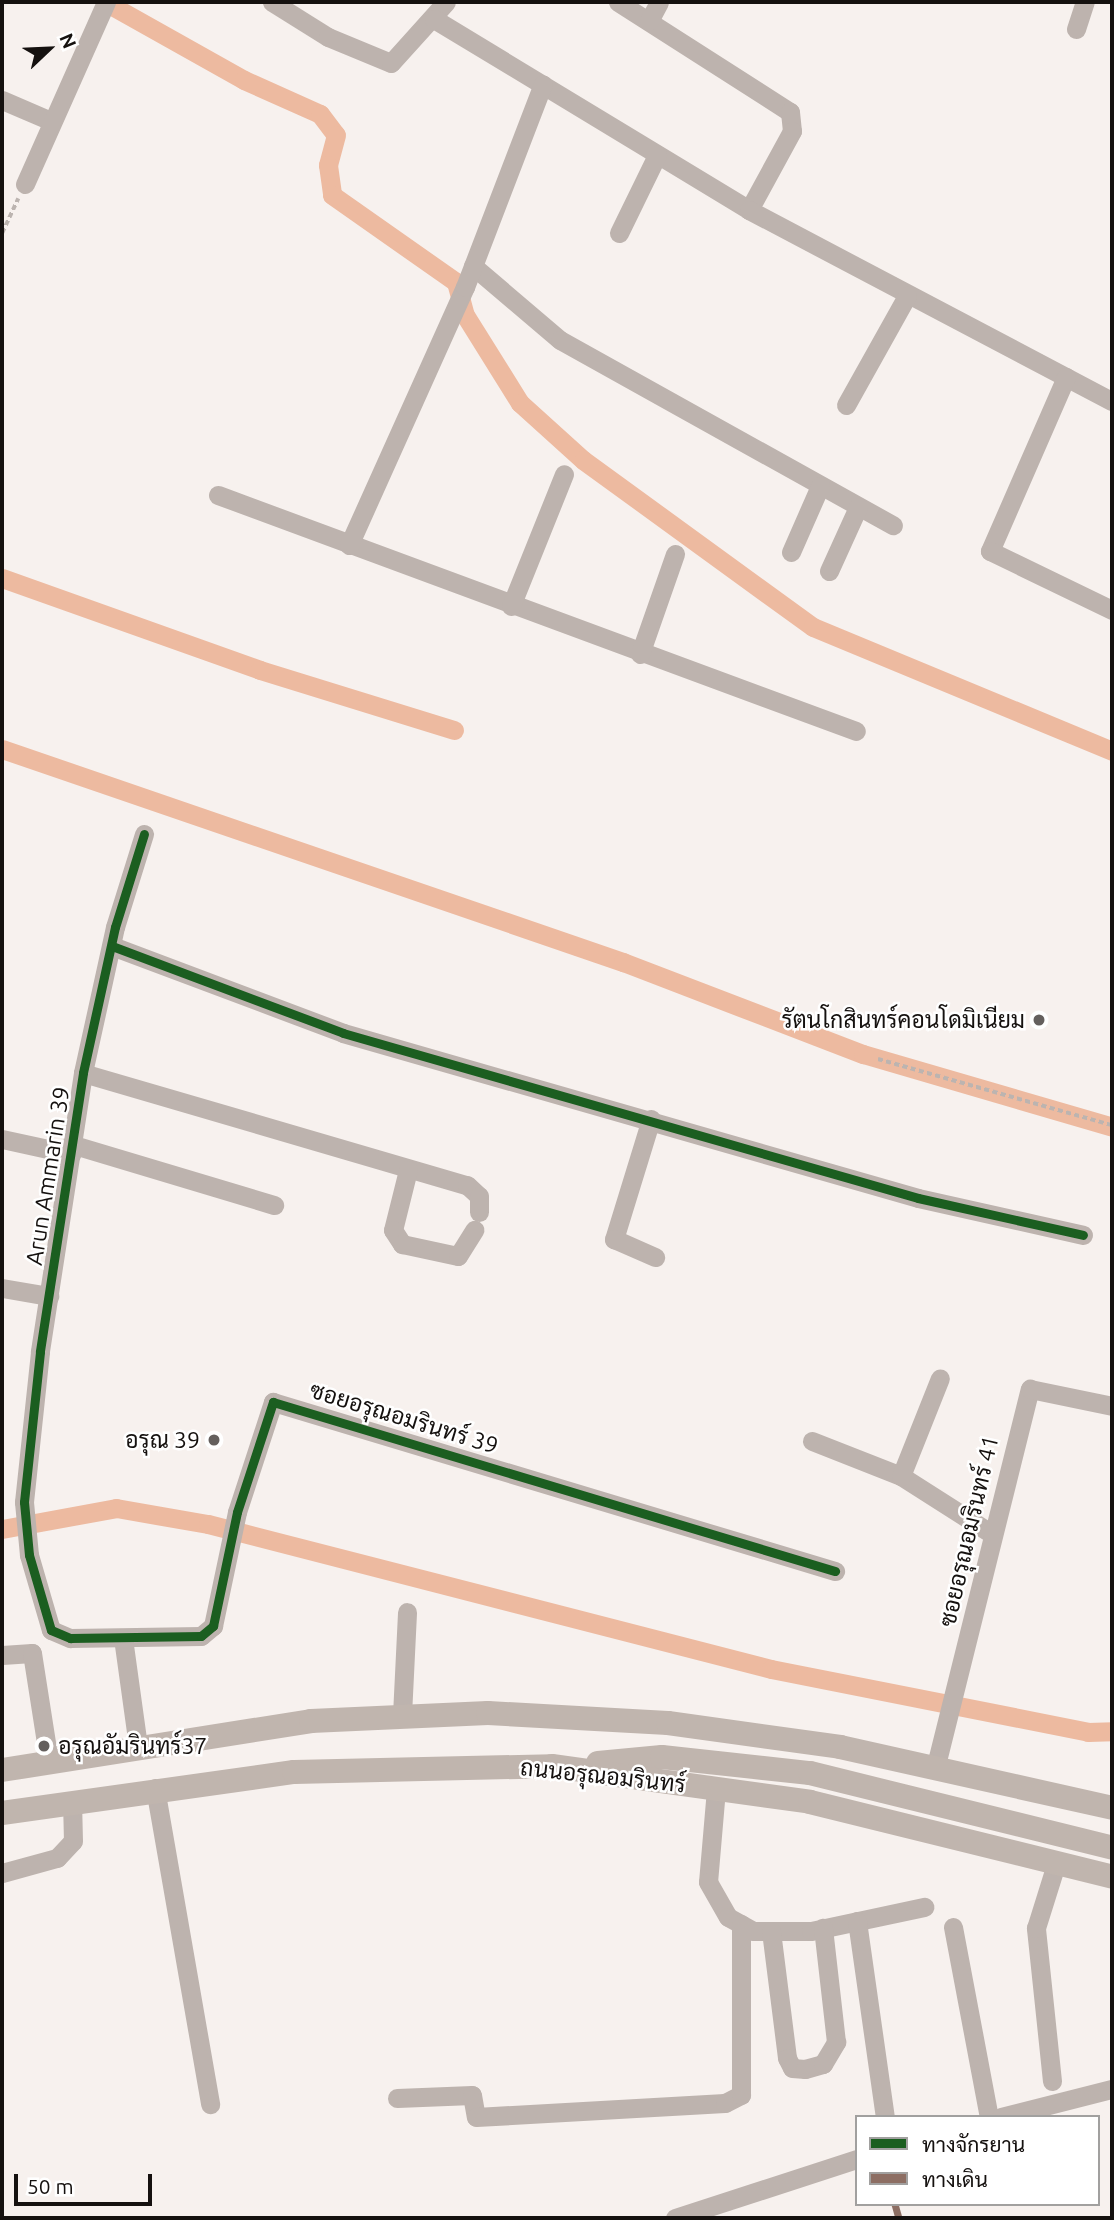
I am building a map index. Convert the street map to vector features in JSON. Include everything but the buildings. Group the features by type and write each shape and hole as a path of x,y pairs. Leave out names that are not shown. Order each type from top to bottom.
{"main road":[{"path":"3,1770 138,1746 402,1716 501,1713 668,1723 936,1765 1112,1808"},
{"path":"552,1766 662,1757 810,1773 1112,1848"},
{"name":"ถนนอรุณอมรินทร์","path":"2,1813 155,1788 294,1772 552,1766 810,1802 1057,1861 1112,1877"},
{"path":"2,1822 64,1802"}],"street":[{"path":"272,2 383,63 400,59 446,2"},
{"path":"618,2 790,113 792,131 749,210"},
{"path":"649,21 659,2"},
{"path":"1076,29 1086,2"},
{"path":"25,184 51,121 105,8"},
{"path":"434,19 749,210 1112,401"},
{"path":"349,545 465,287 543,84"},
{"path":"2,100 51,121"},
{"path":"619,233 657,155"},
{"path":"473,266 560,340 893,526"},
{"path":"846,405 908,296"},
{"path":"1066,377 990,551 1112,610"},
{"path":"511,606 564,474"},
{"path":"791,552 820,486"},
{"path":"218,495 640,654 856,731"},
{"path":"829,571 858,507"},
{"path":"640,654 675,554"},
{"name":"Arun Ammarin 39","path":"123,1638 70,1638 51,1630 25,1531 24,1502 49,1296 83,1073 112,946 144,834"},
{"path":"112,946 343,1032 918,1198 1083,1235"},
{"path":"83,1073 475,1189 476,1221 458,1256 402,1244 393,1230 408,1170"},
{"path":"651,1119 614,1240 655,1256"},
{"path":"2,1139 73,1149 274,1205"},
{"path":"2,1288 49,1296"},
{"path":"901,1476 940,1378"},
{"name":"ซอยอรุณอมรินทร์ 41","path":"936,1765 1030,1389 1112,1406"},
{"name":"ซอยอรุณอมรินทร์ 39","path":"123,1638 201,1636 213,1626 237,1512 265,1417 273,1402 289,1402 835,1571"},
{"path":"812,1441 901,1476 992,1534"},
{"path":"402,1716 407,1612"},
{"path":"123,1638 138,1746"},
{"path":"2,1655 32,1653 49,1761"},
{"path":"155,1788 210,2104"},
{"path":"716,1789 708,1882 728,1917 741,1924 771,1931 823,1928 924,1907"},
{"path":"2,1873 57,1858 73,1841 64,1802"},
{"path":"1052,2081 1036,1942 1057,1861"},
{"path":"856,1921 885,2115"},
{"path":"397,2098 472,2095 476,2118 725,2103 741,2095 741,1924"},
{"path":"953,1927 989,2115"},
{"path":"771,1931 787,2058 792,2068 805,2069 823,2064 836,2042 823,1928"},
{"path":"1006,2115 1054,2098 1112,2089"},
{"path":"675,2218 855,2160"}],"path":[{"path":"2,233 25,184"},
{"path":"878,1059 1112,1125"}],"waterway":[{"path":"105,2 244,80 320,114 336,135 328,165 332,195 456,282 465,315 520,403 583,460 813,627 1112,751"},
{"path":"2,578 260,670 454,730"},
{"path":"2,749 623,962 863,1054 1112,1127"},
{"path":"2,1529 116,1508 208,1524 771,1669 1088,1732 1112,1731"}],"marked path":[{"path":"896,2206 899,2218"}],"cycle path":[{"path":"144,834 115,927 83,1073 40,1352 24,1502 29,1555 51,1630 70,1638 201,1636 213,1626 237,1512 273,1402 835,1571"},
{"path":"112,946 343,1033 918,1198 1083,1235"}],"place":[{"name":"รัตนโกสินทร์คอนโดมิเนียม","path":"1039,1020"},
{"name":"อรุณ 39","path":"214,1440"},
{"name":"อรุณอัมรินทร์37","path":"44,1746"}]}
